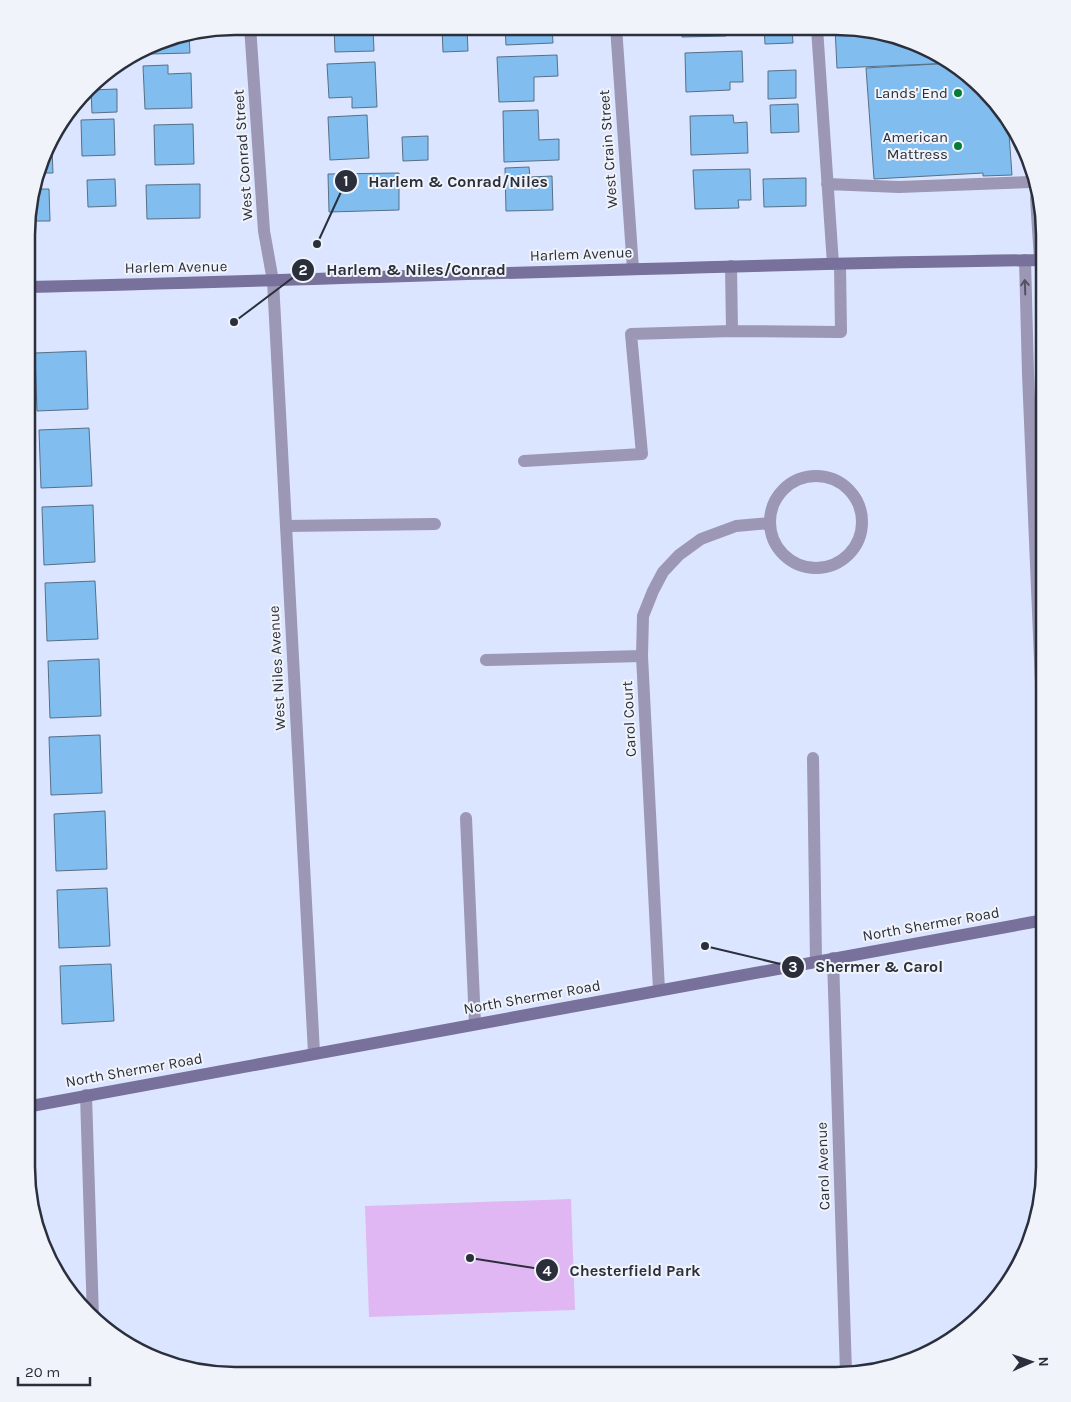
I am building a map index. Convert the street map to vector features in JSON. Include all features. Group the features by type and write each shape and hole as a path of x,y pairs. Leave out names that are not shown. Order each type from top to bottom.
{"main road":[{"name":"Harlem Avenue","path":"35,287 731,266 1036,260"},
{"name":"North Shermer Road","path":"35,1104 1036,921"}],"street":[{"name":"West Conrad Street","path":"251,35 264,231 274,281"},
{"name":"West Crain Street","path":"617,35 633,269"},
{"path":"524,461 642,454 631,334 732,331 841,332 817,35"},
{"path":"828,184 899,187 1029,182"},
{"path":"1025,260 1036,562"},
{"path":"731,266 732,331"},
{"name":"West Niles Avenue","path":"274,281 314,1053"},
{"path":"814,475 828,477 841,482 852,492 859,504 863,518 861,533 855,547 846,558 833,565 818,568 804,566 791,560 780,550 773,537 770,523 772,509 783,490 800,478 814,475"},
{"name":"Carol Court","path":"659,990 642,656 643,616 663,572 679,555 701,540 736,526 770,523"},
{"path":"286,526 435,524"},
{"path":"486,660 642,656"},
{"path":"813,758 816,962"},
{"path":"466,818 475,1024"},
{"name":"Carol Avenue","path":"833,958 846,1367"},
{"path":"86,1095 93,1307"}],"shaded area":[{"path":"571,1199 575,1310 369,1317 365,1206"}],"building":[{"path":"334,35 373,35 374,51 335,52"},
{"path":"442,35 467,35 468,51 443,52"},
{"path":"505,35 552,35 553,43 506,45"},
{"path":"682,35 726,35 726,36 682,37"},
{"path":"764,35 792,35 793,43 765,44"},
{"path":"835,35 849,35 888,42 912,50 939,64 837,68"},
{"path":"189,41 190,53 151,54"},
{"path":"742,51 743,82 730,82 730,90 686,92 685,53"},
{"path":"557,55 558,76 534,77 534,101 499,102 497,57"},
{"path":"375,62 377,107 352,108 352,97 329,98 327,64"},
{"path":"939,64 958,76 995,113 1009,135 1012,175 983,176 983,173 874,179 866,68"},
{"path":"168,65 168,74 191,73 192,108 145,109 143,66"},
{"path":"796,70 796,98 768,99 768,71"},
{"path":"117,89 117,112 92,113 91,97 98,90"},
{"path":"798,104 799,132 771,133 770,105"},
{"path":"538,110 539,140 559,139 559,160 504,162 503,111"},
{"path":"367,115 369,158 330,160 328,117"},
{"path":"733,115 734,123 747,122 748,153 691,155 690,116"},
{"path":"114,119 115,155 82,156 81,120"},
{"path":"193,124 194,164 155,165 154,125"},
{"path":"428,136 428,160 403,161 402,137"},
{"path":"52,155 53,173 45,173"},
{"path":"529,167 530,177 552,176 553,210 506,211 505,168"},
{"path":"750,169 751,200 738,200 739,208 695,209 693,170"},
{"path":"399,173 399,210 329,212 328,174"},
{"path":"806,178 806,206 764,207 763,179"},
{"path":"115,179 116,206 88,207 87,180"},
{"path":"200,184 200,218 147,219 146,185"},
{"path":"41,189 49,189 50,221 35,221"},
{"path":"86,351 88,409 37,411 35,353"},
{"path":"89,428 92,486 41,488 39,430"},
{"path":"93,505 95,562 44,565 42,507"},
{"path":"95,581 98,639 47,641 45,583"},
{"path":"99,659 101,716 50,718 48,661"},
{"path":"100,735 102,793 51,795 49,737"},
{"path":"105,811 107,869 56,871 54,814"},
{"path":"107,888 110,946 59,948 57,890"},
{"path":"111,964 114,1021 62,1024 60,966"}],"place":[{"name":"Lands' End","path":"958,93"},
{"name":"American Mattress","path":"958,146"},
{"name":"Harlem & Conrad/Niles","path":"317,244"},
{"name":"Harlem & Niles/Conrad","path":"234,322"},
{"name":"Shermer & Carol","path":"705,946"},
{"name":"Chesterfield Park","path":"470,1258"}]}
